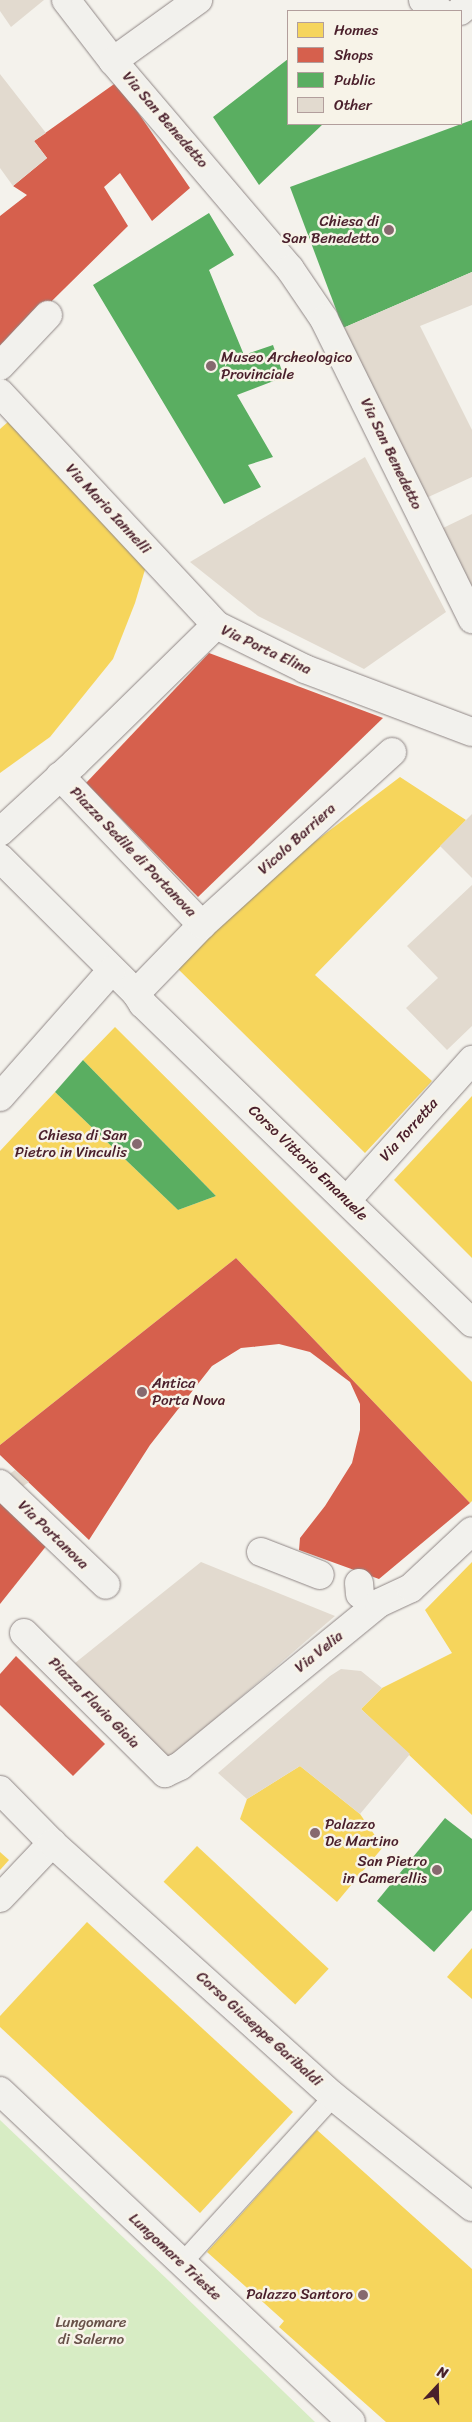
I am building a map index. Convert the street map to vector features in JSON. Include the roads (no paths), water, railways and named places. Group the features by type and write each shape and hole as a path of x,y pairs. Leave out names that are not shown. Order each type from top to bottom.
{"street":[{"name":"Via San Benedetto","path":"66,0 113,61 278,255 324,319 472,619"},
{"path":"113,61 198,0"},
{"path":"423,0 438,10"},
{"path":"461,10 472,1"},
{"path":"0,366 48,315"},
{"name":"Via Mario Iannelli","path":"0,394 216,625"},
{"name":"Via Porta Elina","path":"67,769 216,625 305,669 472,732"},
{"name":"Vicolo Barriera","path":"202,925 392,752"},
{"name":"Piazza Sedile di Portanova","path":"0,832 67,769 202,925 140,998"},
{"path":"0,858 140,998"},
{"path":"0,1097 112,970"},
{"name":"Corso Vittorio Emanuele","path":"140,998 472,1323"},
{"name":"Via Torretta","path":"347,1200 472,1060"},
{"name":"Via Portanova","path":"0,1484 106,1585"},
{"name":"Via Velia","path":"165,1773 180,1766 362,1595 411,1588 472,1531"},
{"path":"261,1552 320,1574"},
{"name":"Piazza Flavio Gioia","path":"24,1634 165,1773"},
{"name":"Corso Giuseppe Garibaldi","path":"0,1790 52,1843 333,2096 472,2207"},
{"path":"0,1898 52,1843"},
{"name":"Lungomare Trieste","path":"0,2091 351,2422"}],"lane":[{"path":"181,2263 333,2096"}],"place":[{"name":"Chiesa di San Benedetto","path":"389,230"},
{"name":"Museo Archeologico Provinciale","path":"211,366"},
{"name":"Chiesa di San Pietro in Vinculis","path":"137,1144"},
{"name":"Antica Porta Nova","path":"142,1392"},
{"name":"Palazzo De Martino","path":"315,1833"},
{"name":"San Pietro in Camerellis","path":"437,1870"},
{"name":"Palazzo Santoro","path":"363,2295"}],"park label":[{"name":"Lungomare di Salerno","path":"91,2330"}]}
